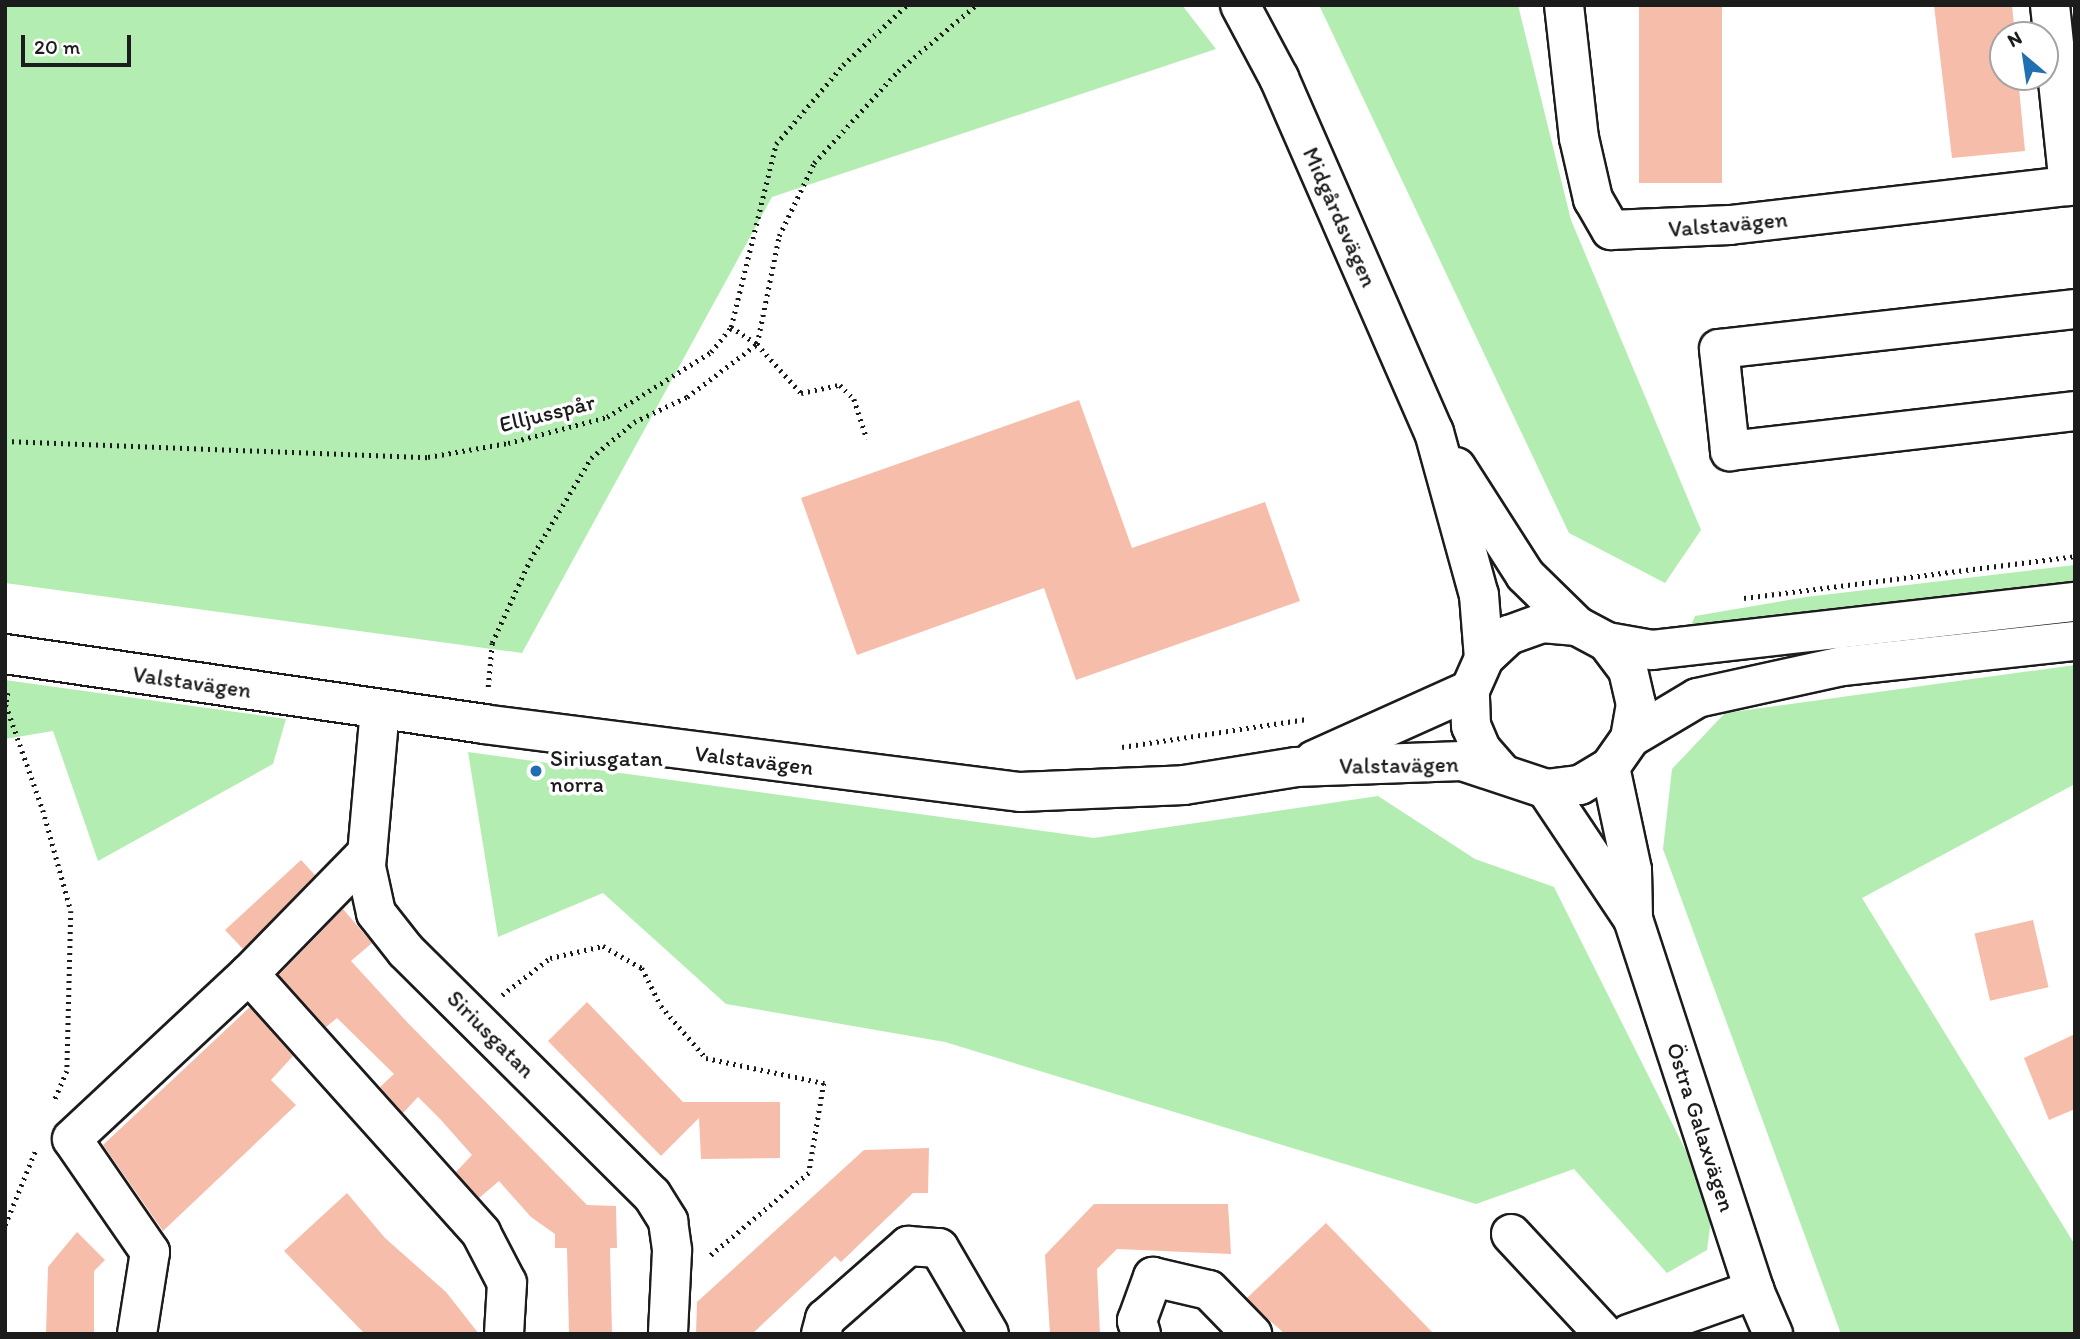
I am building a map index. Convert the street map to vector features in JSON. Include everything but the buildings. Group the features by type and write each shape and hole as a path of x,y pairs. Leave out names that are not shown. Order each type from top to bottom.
{"street":[{"name":"Midgårdsvägen","path":"1240,5 1279,78 1434,432 1479,595 1477,674"},
{"name":"Valstavägen","path":"1564,5 1579,138 1593,199 1611,230 1730,225 2072,185"},
{"path":"2050,5 2072,185"},
{"path":"2075,309 1719,349 1730,451 2075,411"},
{"name":"Midgårdsvägen","path":"1434,432 1525,575 1592,634"},
{"name":"Valstavägen","path":"1296,768 1477,674 1509,635 1542,623 1653,650 2075,602"},
{"path":"1592,634 1628,670 1634,693 1636,704 1620,753"},
{"name":"Valstavägen","path":"10,655 380,709 1020,792 1184,785 1296,768 1462,761 1500,772 1522,785 1546,789 1580,785 1697,698 1843,666 2075,640"},
{"name":"Valstavägen","path":"1477,674 1471,726 1481,749 1500,772"},
{"name":"Siriusgatan","path":"380,709 367,853 376,913 406,950 652,1195 668,1221 668,1334"},
{"name":"Östra Galaxvägen","path":"1620,753 1632,870 1633,919"},
{"name":"Östra Galaxvägen","path":"1546,789 1633,919 1754,1290 1773,1334"},
{"path":"137,1334 149,1252 72,1139 249,974 367,853"},
{"path":"249,974 481,1233 507,1283 503,1334"},
{"path":"1511,1234 1604,1334"},
{"path":"821,1334 825,1319 908,1246 939,1248 989,1334"},
{"path":"1141,1334 1137,1321 1153,1278 1209,1290 1252,1334"},
{"path":"1629,1334 1754,1290"}],"path":[{"name":"Elljusspår","path":"5,441 428,457 508,443 607,417 711,352 731,327 776,144 844,65 907,5"},
{"path":"488,692 492,643 530,560 591,458 634,422 687,397 757,344 779,236 814,163 898,71 976,5"},
{"path":"731,327 757,344 801,393 840,385 854,399 867,439"},
{"path":"10,655 6,705 43,810 71,911 67,1071 51,1109"},
{"path":"1115,747 1294,723"},
{"path":"474,1017 550,958 603,946 642,968 661,1006 706,1058 824,1083 809,1173 670,1290"},
{"path":"5,1225 41,1135"}],"green space":[{"path":"5,5 1182,5 1216,49 772,197 522,653 5,583"},
{"path":"1319,5 1518,5 1571,220 1701,530 1665,583 1569,533"},
{"path":"2075,565 2075,587 1687,635 1695,616 1806,597"},
{"path":"2075,665 2075,784 1862,898 2075,1245 2075,1334 1841,1334 1663,849 1672,769 1725,713"},
{"path":"5,680 286,719 273,764 98,861 53,731 5,739"},
{"path":"468,752 1094,838 1378,796 1475,859 1554,887 1713,1205 1707,1250 1667,1273 1574,1169 1476,1204 945,1042 726,1004 603,893 498,937"}],"place":[{"name":"Siriusgatan norra","path":"536,771"}]}
